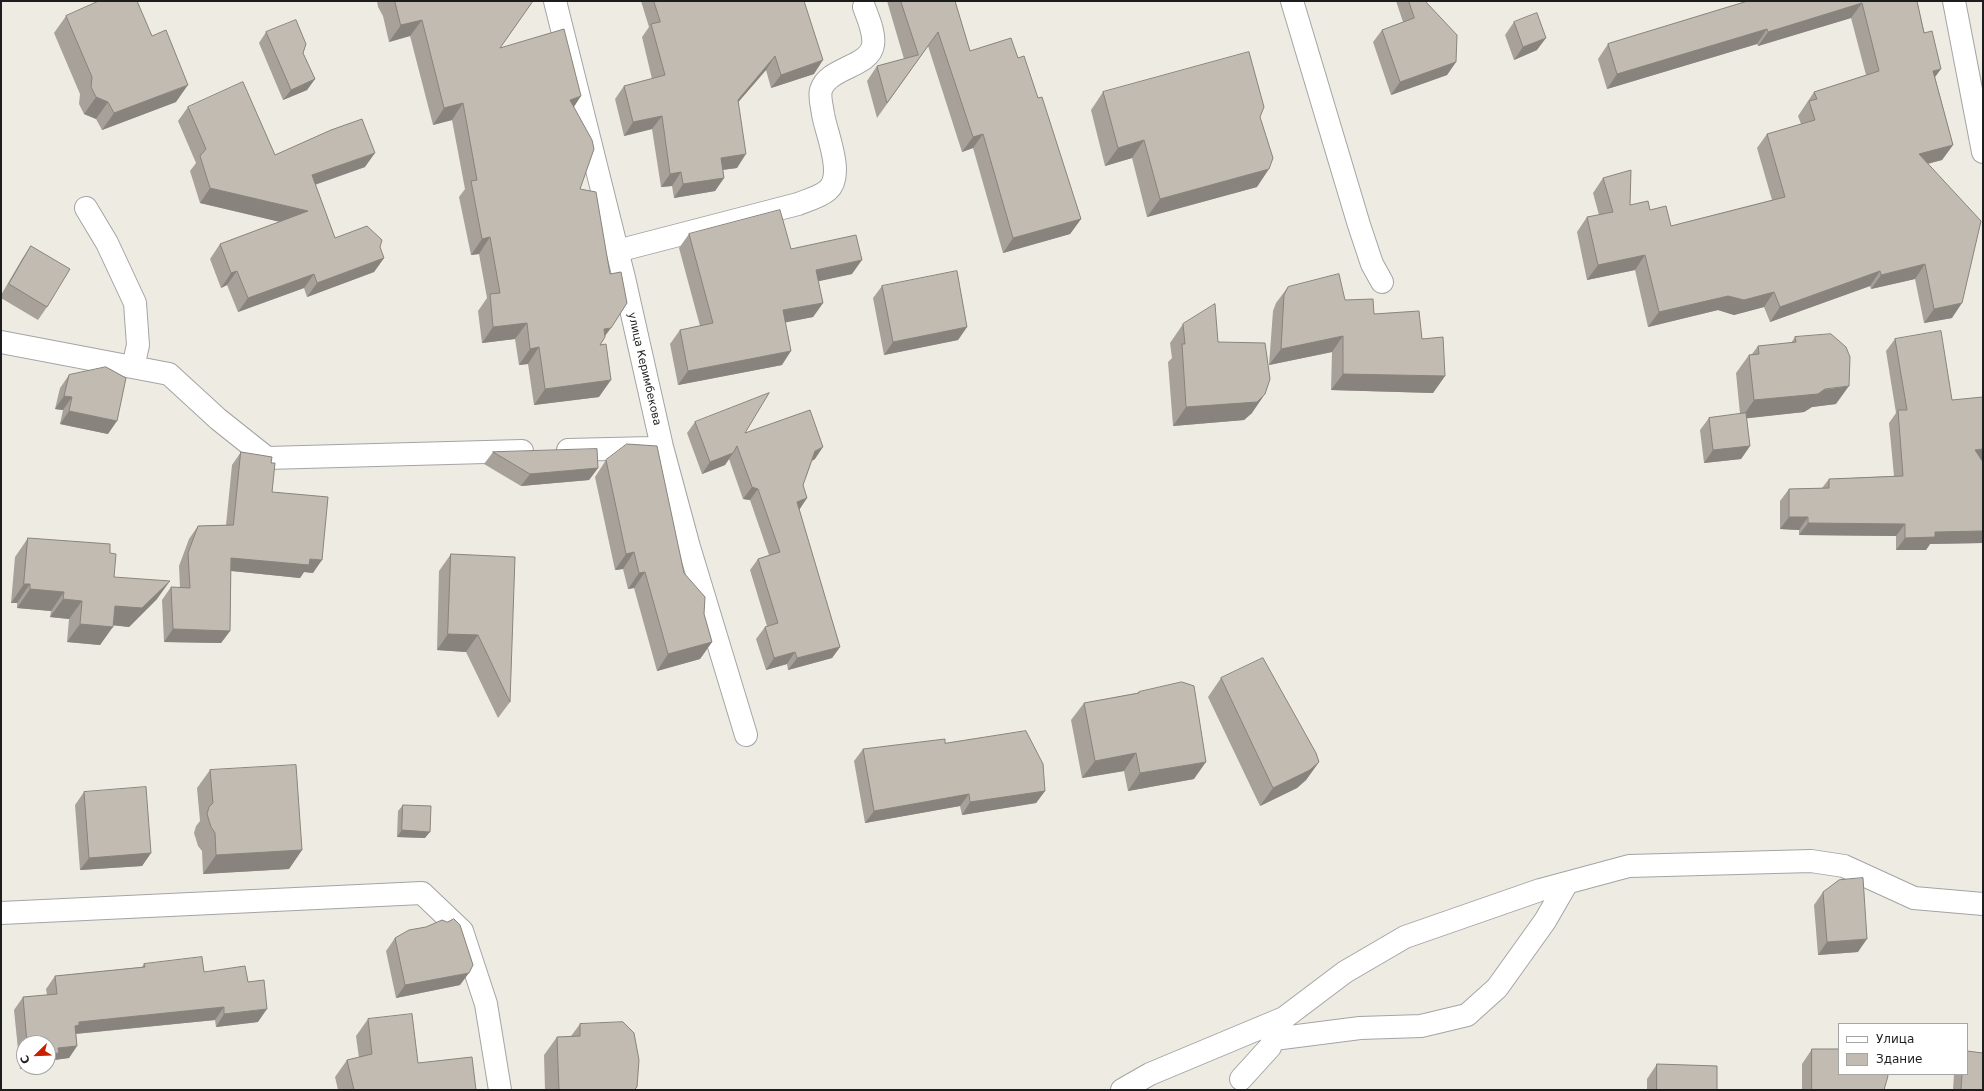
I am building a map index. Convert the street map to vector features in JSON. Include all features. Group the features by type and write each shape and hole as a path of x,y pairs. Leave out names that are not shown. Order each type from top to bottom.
{"street":[{"name":"улица Керимбекова","path":"555,1 617,251 662,447 689,547 746,735"},
{"path":"1292,1 1359,225 1372,264 1382,282"},
{"path":"1954,1 1983,152"},
{"path":"617,251 798,204 820,195 829,189 834,182 836,175 835,162 820,96 822,88 835,74 862,60 869,54 873,46 873,35 864,7"},
{"path":"86,208 107,243 135,303 138,345 133,367"},
{"path":"1,342 169,374 218,419 267,458 662,447"},
{"path":"1122,1090 1150,1074 1284,1018 1345,972 1405,937 1540,890 1629,866 1811,861 1844,866 1914,898 1983,904"},
{"path":"1274,1039 1360,1028 1421,1026 1468,1015 1497,988 1545,922 1567,883"},
{"path":"1,913 422,893 462,931 486,1004 500,1090"},
{"path":"1241,1079 1270,1047 1284,1018"}],"building":[{"path":"99,1 137,1 152,36 166,30 188,85 114,113 108,102 96,97 91,87 92,77 66,16"},
{"path":"395,1 533,1 500,48 564,29 581,96 570,100 592,140 594,149 580,189 596,192 610,274 621,272 627,303 611,328 604,329 605,337 600,345 606,344 611,380 545,389 539,347 530,349 527,323 493,327 490,294 500,293 490,237 482,239 471,181 477,180 463,103 444,108 422,20 401,25"},
{"path":"654,1 804,1 823,60 781,75 775,56 738,100 746,154 721,158 724,178 683,184 681,172 670,174 662,116 633,122 624,86 665,75 651,24 660,22"},
{"path":"901,1 955,1 970,51 1011,38 1018,58 1024,56 1038,98 1042,97 1081,219 1013,238 983,134 973,137 938,32 887,103 877,66 918,55"},
{"path":"1409,1 1425,1 1457,35 1456,62 1400,82 1382,30 1414,18"},
{"path":"1748,1 1917,1 1924,33 1932,31 1941,69 1933,71 1953,145 1919,154 1981,221 1962,303 1934,309 1925,264 1881,275 1880,271 1780,307 1774,292 1744,300 1728,296 1659,312 1645,255 1598,265 1587,217 1613,212 1603,178 1631,170 1630,205 1648,201 1650,210 1666,206 1671,226 1785,197 1767,134 1815,120 1809,101 1817,99 1814,92 1879,71 1862,3 1768,32 1767,29 1617,74 1608,44"},
{"path":"1537,13 1546,38 1523,47 1514,22"},
{"path":"296,20 306,44 303,53 315,79 291,90 266,32"},
{"path":"1249,52 1264,107 1260,117 1273,158 1269,169 1160,199 1144,140 1118,148 1103,92"},
{"path":"243,82 275,155 331,130 362,119 375,153 312,175 335,238 367,226 382,240 380,247 384,258 317,283 314,274 248,298 237,271 231,273 220,244 308,211 210,188 200,156 206,149 188,107"},
{"path":"780,210 791,249 856,235 862,260 816,270 823,303 783,310 791,351 688,371 680,330 713,323 689,234"},
{"path":"31,246 70,269 47,307 9,284"},
{"path":"957,271 967,327 893,342 882,286"},
{"path":"1339,274 1345,300 1373,299 1374,314 1419,311 1422,339 1443,337 1445,376 1343,374 1343,336 1281,349 1284,295 1288,287"},
{"path":"1215,304 1218,342 1265,343 1270,379 1265,394 1257,402 1186,407 1182,344 1185,344 1183,324"},
{"path":"1941,331 1952,400 1983,397 1983,449 1975,450 1983,462 1983,531 1935,532 1935,537 1905,538 1905,524 1808,523 1808,517 1789,517 1789,489 1829,488 1829,479 1903,476 1898,410 1907,410 1895,339"},
{"path":"1831,334 1846,347 1850,357 1849,386 1825,389 1818,394 1754,400 1749,355 1759,354 1758,346 1796,342 1795,337"},
{"path":"106,367 126,378 117,421 69,411 72,397 64,396 69,375"},
{"path":"769,393 745,433 810,410 823,447 815,451 803,485 807,498 797,502 840,647 797,658 795,652 774,658 765,627 778,623 758,559 780,552 758,489 752,487 737,446 733,453 710,462 695,422"},
{"path":"1746,413 1750,446 1713,450 1709,418"},
{"path":"627,444 657,446 684,573 705,597 704,614 712,642 668,654 645,572 639,573 634,552 626,554 606,460"},
{"path":"597,449 598,468 530,474 493,452"},
{"path":"241,452 272,457 271,463 275,463 272,492 328,497 322,560 310,559 309,565 231,558 230,631 173,629 171,587 190,588 188,553 198,526 233,525"},
{"path":"28,538 110,544 110,553 116,554 114,577 170,581 142,608 115,606 113,627 80,624 82,601 63,599 64,592 30,589 30,584 24,584"},
{"path":"451,554 515,557 510,702 478,635 448,634"},
{"path":"1263,658 1316,753 1319,762 1310,770 1273,788 1221,678"},
{"path":"1182,682 1194,686 1206,762 1140,773 1136,753 1095,761 1084,703 1139,693"},
{"path":"1026,731 1043,764 1045,791 970,802 969,794 874,811 863,749 945,739 945,743"},
{"path":"296,765 302,850 216,855 215,833 211,827 207,814 209,807 213,803 210,770"},
{"path":"146,787 151,853 89,858 84,792"},
{"path":"403,805 431,806 430,832 402,830"},
{"path":"1863,878 1867,939 1827,942 1823,892 1839,880"},
{"path":"454,919 460,925 473,965 469,973 405,985 395,938 409,930 426,927 442,920 447,922"},
{"path":"202,957 204,972 245,966 248,982 264,980 267,1009 224,1014 224,1007 79,1022 79,1025 75,1026 77,1046 58,1048 59,1053 56,1053 56,1035 26,1035 23,997 57,994 55,976 145,967 144,964"},
{"path":"412,1014 418,1063 472,1057 476,1090 354,1090 347,1060 372,1054 368,1019"},
{"path":"623,1022 634,1033 639,1060 637,1087 634,1090 559,1090 557,1037 580,1036 580,1024"},
{"path":"1812,1049 1838,1049 1838,1075 1888,1076 1884,1090 1812,1090"},
{"path":"1968,1051 1983,1053 1983,1090 1961,1090 1962,1075 1968,1075"},
{"path":"1657,1064 1717,1066 1717,1090 1657,1090"}]}
